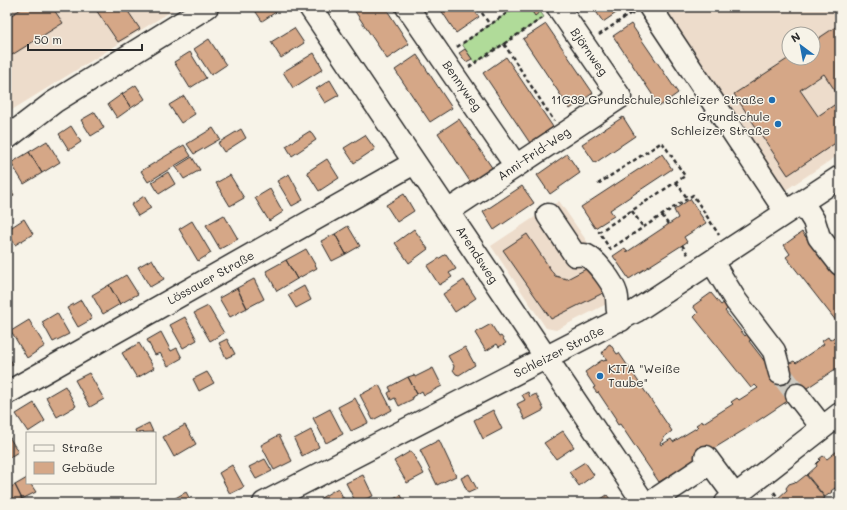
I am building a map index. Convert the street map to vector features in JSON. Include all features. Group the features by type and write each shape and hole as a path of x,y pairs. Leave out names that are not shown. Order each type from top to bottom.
{"street":[{"path":"7,138 54,102 208,7"},
{"name":"Arendsweg","path":"310,7 414,163 448,211 545,359 644,503"},
{"name":"Bennyweg","path":"407,7 516,166"},
{"name":"Björnweg","path":"558,7 620,97"},
{"path":"641,10 794,207 814,221 819,237 840,264"},
{"name":"Anni-Frid-Weg","path":"448,211 620,97"},
{"name":"Lössauer Straße","path":"7,394 414,163"},
{"name":"Schleizer Straße","path":"264,503 621,320 840,177"},
{"path":"548,216 575,255 586,255 594,260 608,279 616,293 617,313 621,320"},
{"path":"721,256 736,301 774,351 780,373"},
{"path":"798,395 822,427"},
{"path":"650,503 708,460 730,499 840,414"}],"path":[{"path":"478,7 490,24"},
{"path":"442,57 516,7"},
{"path":"455,76 558,7"},
{"path":"584,45 641,10"},
{"path":"504,44 563,134"},
{"path":"598,184 662,142 685,176 599,232 610,249 693,195 721,256"},
{"path":"676,182 687,198"},
{"path":"632,211 643,227"},
{"path":"662,215 668,224"},
{"path":"682,245 690,257"},
{"path":"774,492 778,498"}],"shaded area":[{"path":"7,7 178,7 7,113"},
{"name":"Grundschule Schleizer Straße","path":"638,7 840,7 840,154 769,201"},
{"path":"559,201 624,295 556,330 546,328 491,246"}],"green space":[{"path":"516,7 537,7 544,17 475,63 462,44"}],"building":[{"path":"24,7 52,7 63,23 7,58 7,18"},
{"path":"94,7 125,7 140,29 118,42"},
{"path":"256,7 277,7 279,10 262,21 254,9"},
{"path":"352,7 385,7 409,44 387,59"},
{"path":"439,7 472,7 479,17 456,33"},
{"path":"529,7 537,7 540,12 535,16"},
{"path":"593,7 620,7 622,9 603,22"},
{"path":"546,24 593,93 570,109 523,39"},
{"path":"631,24 678,93 660,106 613,36"},
{"name":"11G39 Grundschule Schleizer Straße","path":"837,26 840,31 840,98 824,74 800,90 818,116 840,101 840,140 788,175 734,94 781,63 781,66 821,66 821,37"},
{"path":"294,28 304,43 281,58 271,42"},
{"path":"209,39 226,65 211,75 194,49"},
{"path":"465,49 472,59 466,62 459,53"},
{"path":"190,52 206,78 190,88 174,62"},
{"path":"314,53 323,69 293,88 283,72"},
{"path":"417,55 452,108 430,122 395,70"},
{"path":"506,57 553,127 530,143 483,73"},
{"path":"330,80 339,95 325,103 316,89"},
{"path":"136,85 145,99 131,108 122,94"},
{"path":"122,94 131,108 117,118 108,104"},
{"path":"184,96 195,114 181,123 169,105"},
{"path":"95,112 104,128 91,136 81,120"},
{"path":"623,117 635,136 595,163 582,144"},
{"path":"459,119 495,172 473,186 438,133"},
{"path":"71,126 81,142 69,150 59,134"},
{"path":"213,128 220,139 194,154 187,144"},
{"path":"241,129 246,138 224,152 218,143"},
{"path":"310,131 316,140 292,156 286,146"},
{"path":"365,135 375,149 354,163 344,148"},
{"path":"47,141 60,162 42,173 29,152"},
{"path":"184,145 191,156 148,182 141,171"},
{"path":"29,152 42,173 24,184 11,163"},
{"path":"567,154 580,173 550,194 537,175"},
{"path":"662,154 672,169 610,210 614,216 595,228 581,207"},
{"path":"192,157 200,170 184,179 176,167"},
{"path":"327,159 339,178 319,191 307,172"},
{"path":"168,172 175,184 159,194 152,182"},
{"path":"289,174 303,200 292,206 277,181"},
{"path":"230,175 244,198 230,206 216,183"},
{"path":"7,183 14,195 7,199"},
{"path":"522,186 534,203 494,230 483,212"},
{"path":"270,189 283,212 269,221 255,198"},
{"path":"404,194 414,211 397,222 386,205"},
{"path":"144,196 151,208 138,216 131,205"},
{"path":"690,199 706,223 684,237 687,242 629,279 613,256 625,248 627,252 678,218 674,210"},
{"path":"224,215 238,239 220,249 206,225"},
{"path":"24,219 33,234 15,245 7,230"},
{"path":"192,221 211,253 198,261 179,229"},
{"path":"348,226 360,246 346,254 335,234"},
{"path":"414,229 428,249 409,263 395,243"},
{"path":"802,232 835,275 840,271 840,326 786,257 790,254 784,245"},
{"path":"335,234 346,254 332,261 321,241"},
{"path":"527,234 555,276 567,279 588,268 605,292 551,319 503,250"},
{"path":"306,249 317,268 297,279 286,260"},
{"path":"446,254 456,269 449,273 452,277 439,285 427,266"},
{"path":"152,259 164,279 150,287 138,267"},
{"path":"286,260 297,279 277,291 266,271"},
{"path":"126,275 138,294 120,304 109,285"},
{"path":"254,279 264,299 247,308 237,288"},
{"path":"464,280 476,298 455,312 443,294"},
{"path":"109,285 120,304 103,314 92,295"},
{"path":"304,286 311,300 296,308 288,295"},
{"path":"237,288 247,308 230,317 219,298"},
{"path":"711,293 721,305 726,301 731,306 725,311 745,336 750,331 755,338 749,341 776,376 790,367 788,364 794,361 796,363 824,344 822,341 828,337 830,340 840,333 840,366 744,430 659,482 620,424 618,425 615,420 616,419 598,392 597,393 593,388 595,387 585,372 602,360 607,360 602,353 610,344 617,354 619,353 672,431 663,438 664,440 660,443 661,445 671,439 673,442 698,427 696,425 702,421 703,423 733,404 731,402 737,398 739,400 758,388 755,385 751,388 694,317 698,313 693,306"},
{"path":"81,300 92,319 78,327 67,308"},
{"path":"208,306 224,333 210,341 194,313"},
{"path":"57,313 69,334 53,342 42,322"},
{"path":"185,317 197,340 183,348 170,325"},
{"path":"29,320 45,346 27,358 11,331"},
{"path":"491,324 499,337 501,336 506,343 499,347 497,344 486,351 475,333"},
{"path":"161,332 171,351 177,348 182,358 168,366 160,353 155,355 147,340"},
{"path":"227,339 235,354 226,358 219,343"},
{"path":"139,343 154,368 137,378 122,353"},
{"path":"465,347 475,365 459,375 453,370 454,366 448,356"},
{"path":"7,355 13,364 7,368"},
{"path":"433,368 442,386 424,395 422,391 417,394 408,377 414,375 415,377"},
{"path":"207,372 214,383 199,391 193,379"},
{"path":"89,373 104,399 90,407 75,380"},
{"path":"408,377 417,394 412,397 413,399 399,406 395,398 391,400 388,393 391,391 389,387"},
{"path":"379,385 392,410 373,420 360,395"},
{"path":"65,386 76,406 57,417 46,397"},
{"path":"528,392 530,397 536,394 544,410 525,420 517,404 525,400 522,395"},
{"path":"355,398 368,423 351,431 338,407"},
{"path":"34,403 45,421 28,432 16,414"},
{"path":"330,409 343,434 326,443 313,418"},
{"path":"493,410 502,429 483,439 474,420"},
{"path":"149,423 153,432 136,432 135,430"},
{"path":"185,425 196,444 174,457 163,437"},
{"path":"311,430 319,447 302,456 294,439"},
{"path":"563,431 574,447 556,459 544,443"},
{"path":"7,433 18,452 7,459"},
{"path":"279,435 292,461 274,470 261,445"},
{"path":"439,440 456,476 437,485 420,450"},
{"path":"411,451 424,474 407,483 394,461"},
{"path":"837,451 840,454 840,486 836,489 835,488 825,497 807,475 817,466 816,464 820,460 819,459 823,456 827,459"},
{"path":"265,459 272,471 256,479 249,467"},
{"path":"585,462 594,475 579,486 569,472"},
{"path":"232,465 244,487 230,494 219,473"},
{"path":"469,474 477,489 468,493 461,478"},
{"path":"363,475 373,496 356,503 346,483"},
{"path":"806,475 825,498 818,503 780,503 777,499 787,490 786,488 789,484 796,483"},
{"path":"26,479 26,484 31,484 36,492 22,499 15,485"},
{"path":"15,485 22,499 15,503 7,503 7,489"},
{"path":"338,488 346,503 324,503 321,498"},
{"path":"186,492 192,503 171,503 170,501"},
{"path":"401,495 405,503 386,503"},
{"path":"607,495 613,503 595,503"},
{"path":"158,498 161,503 148,503"}],"tunnel":[{"path":"780,373 797,395"}],"place":[{"name":"11G39 Grundschule Schleizer Straße","path":"772,100"},
{"name":"Grundschule Schleizer Straße","path":"778,124"},
{"name":"KITA \"Weiße Taube\"","path":"600,376"}]}
